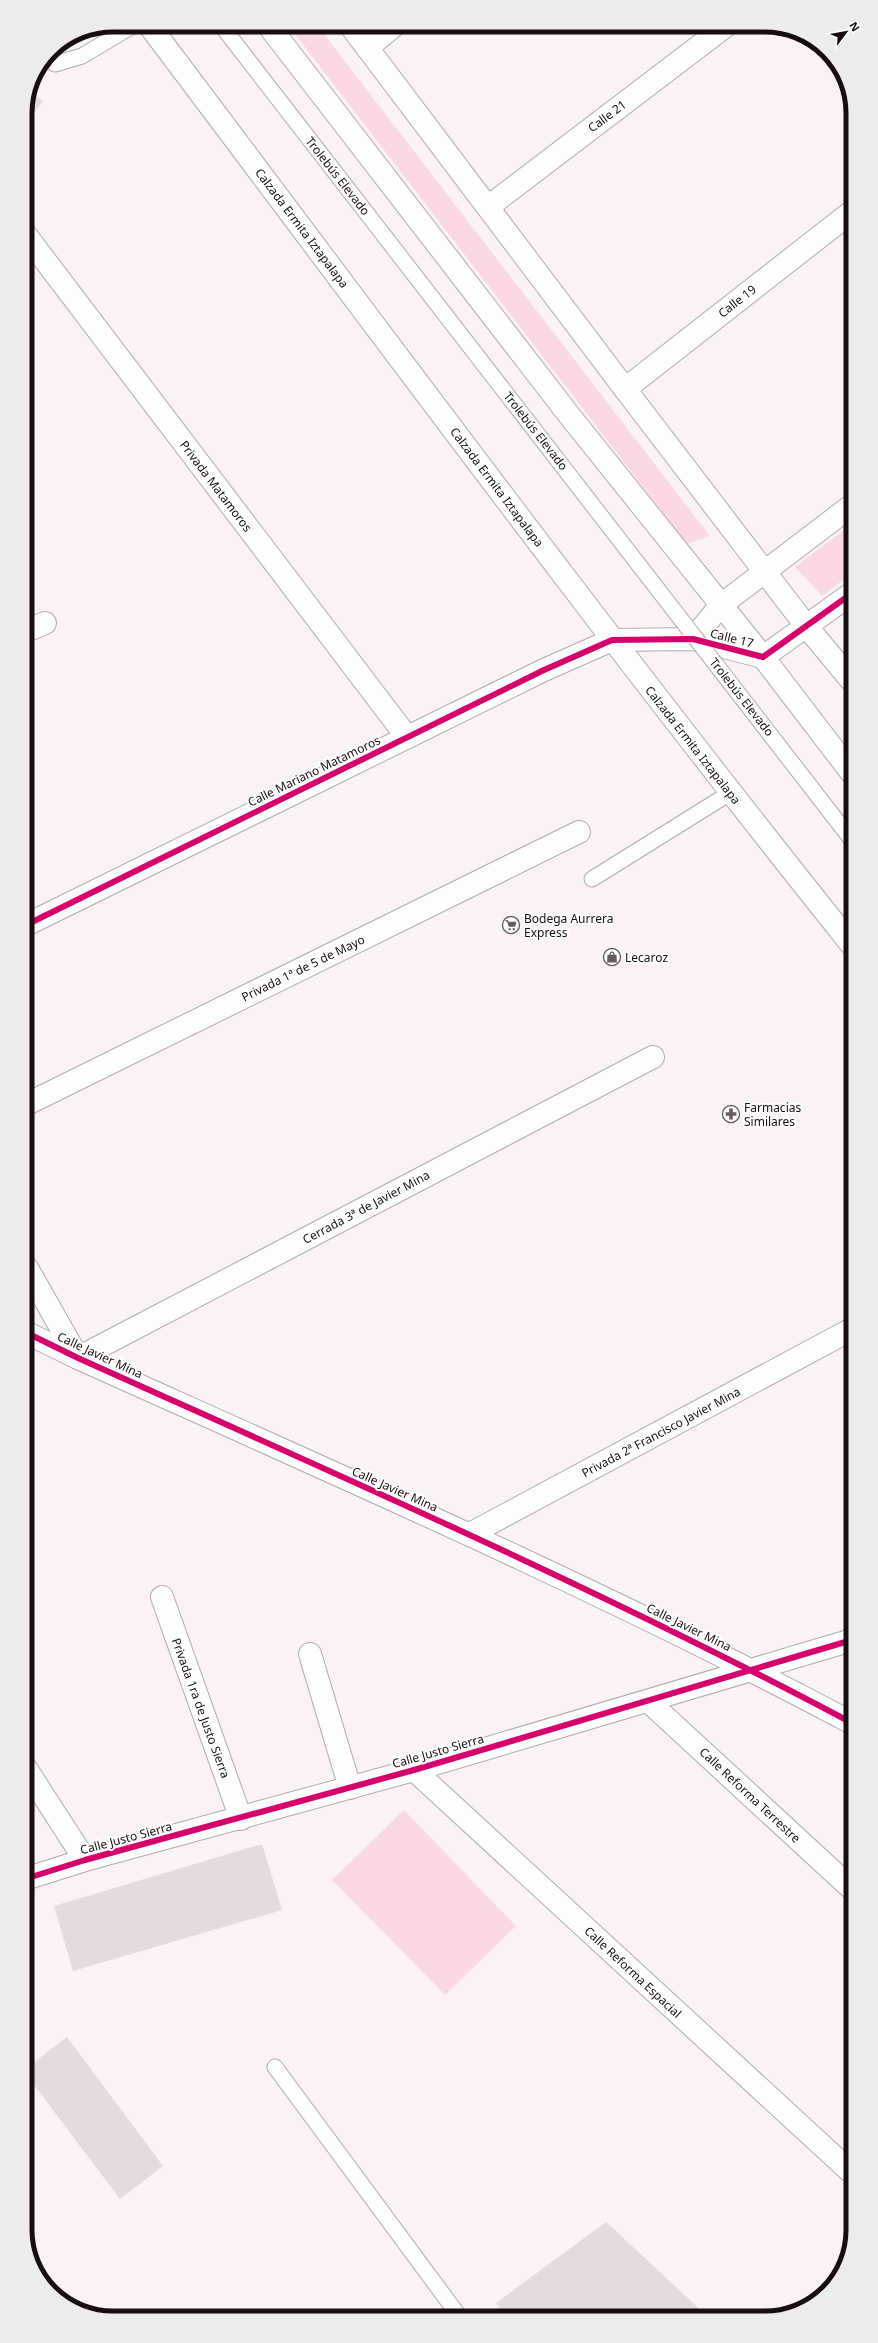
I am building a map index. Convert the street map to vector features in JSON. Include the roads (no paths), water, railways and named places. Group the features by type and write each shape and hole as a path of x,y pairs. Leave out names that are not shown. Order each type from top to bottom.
{"street":[{"name":"Calzada Ermita Iztapalapa","path":"154,32 612,640 730,793 846,938"},
{"path":"273,32 560,402 763,657 846,765"},
{"path":"355,32 625,389 807,627 846,674"},
{"path":"367,48 386,32"},
{"name":"Calle 21","path":"488,207 718,32"},
{"name":"Calle 19","path":"625,389 846,216"},
{"name":"Privada Matamoros","path":"32,248 407,737"},
{"name":"Calle 17","path":"692,640 721,605 846,509"},
{"name":"Calle 17","path":"612,640 692,640 763,657 846,598"},
{"name":"Calle Mariano Matamoros","path":"32,922 544,670 612,640"},
{"name":"Privada 1ª de 5 de Mayo","path":"32,1101 579,832"},
{"name":"Cerrada 3ª de Javier Mina","path":"78,1358 654,1057"},
{"path":"32,1277 78,1358"},
{"name":"Privada 2ª Francisco Javier Mina","path":"470,1534 846,1332"},
{"name":"Calle Javier Mina","path":"32,1335 78,1358 470,1534 753,1670 846,1720"},
{"name":"Privada 1ra de Justo Sierra","path":"162,1597 241,1819"},
{"name":"Calle Justo Sierra","path":"32,1877 85,1860 241,1819 414,1770 846,1642"},
{"path":"310,1654 350,1788"},
{"name":"Calle Reforma Terrestre","path":"648,1701 846,1884"},
{"name":"Calle Reforma Espacial","path":"414,1770 846,2168"},
{"path":"32,1778 85,1860"}],"lane":[{"path":"52,60 56,64 82,56 122,32"},
{"name":"Trolebús Elevado","path":"225,32 846,833"},
{"path":"592,879 730,793"},
{"path":"275,2067 455,2311"}],"place":[{"name":"Bodega Aurrera Express","path":"511,925"},
{"name":"Lecaroz","path":"612,957"},
{"name":"Farmacias Similares","path":"731,1114"}]}
